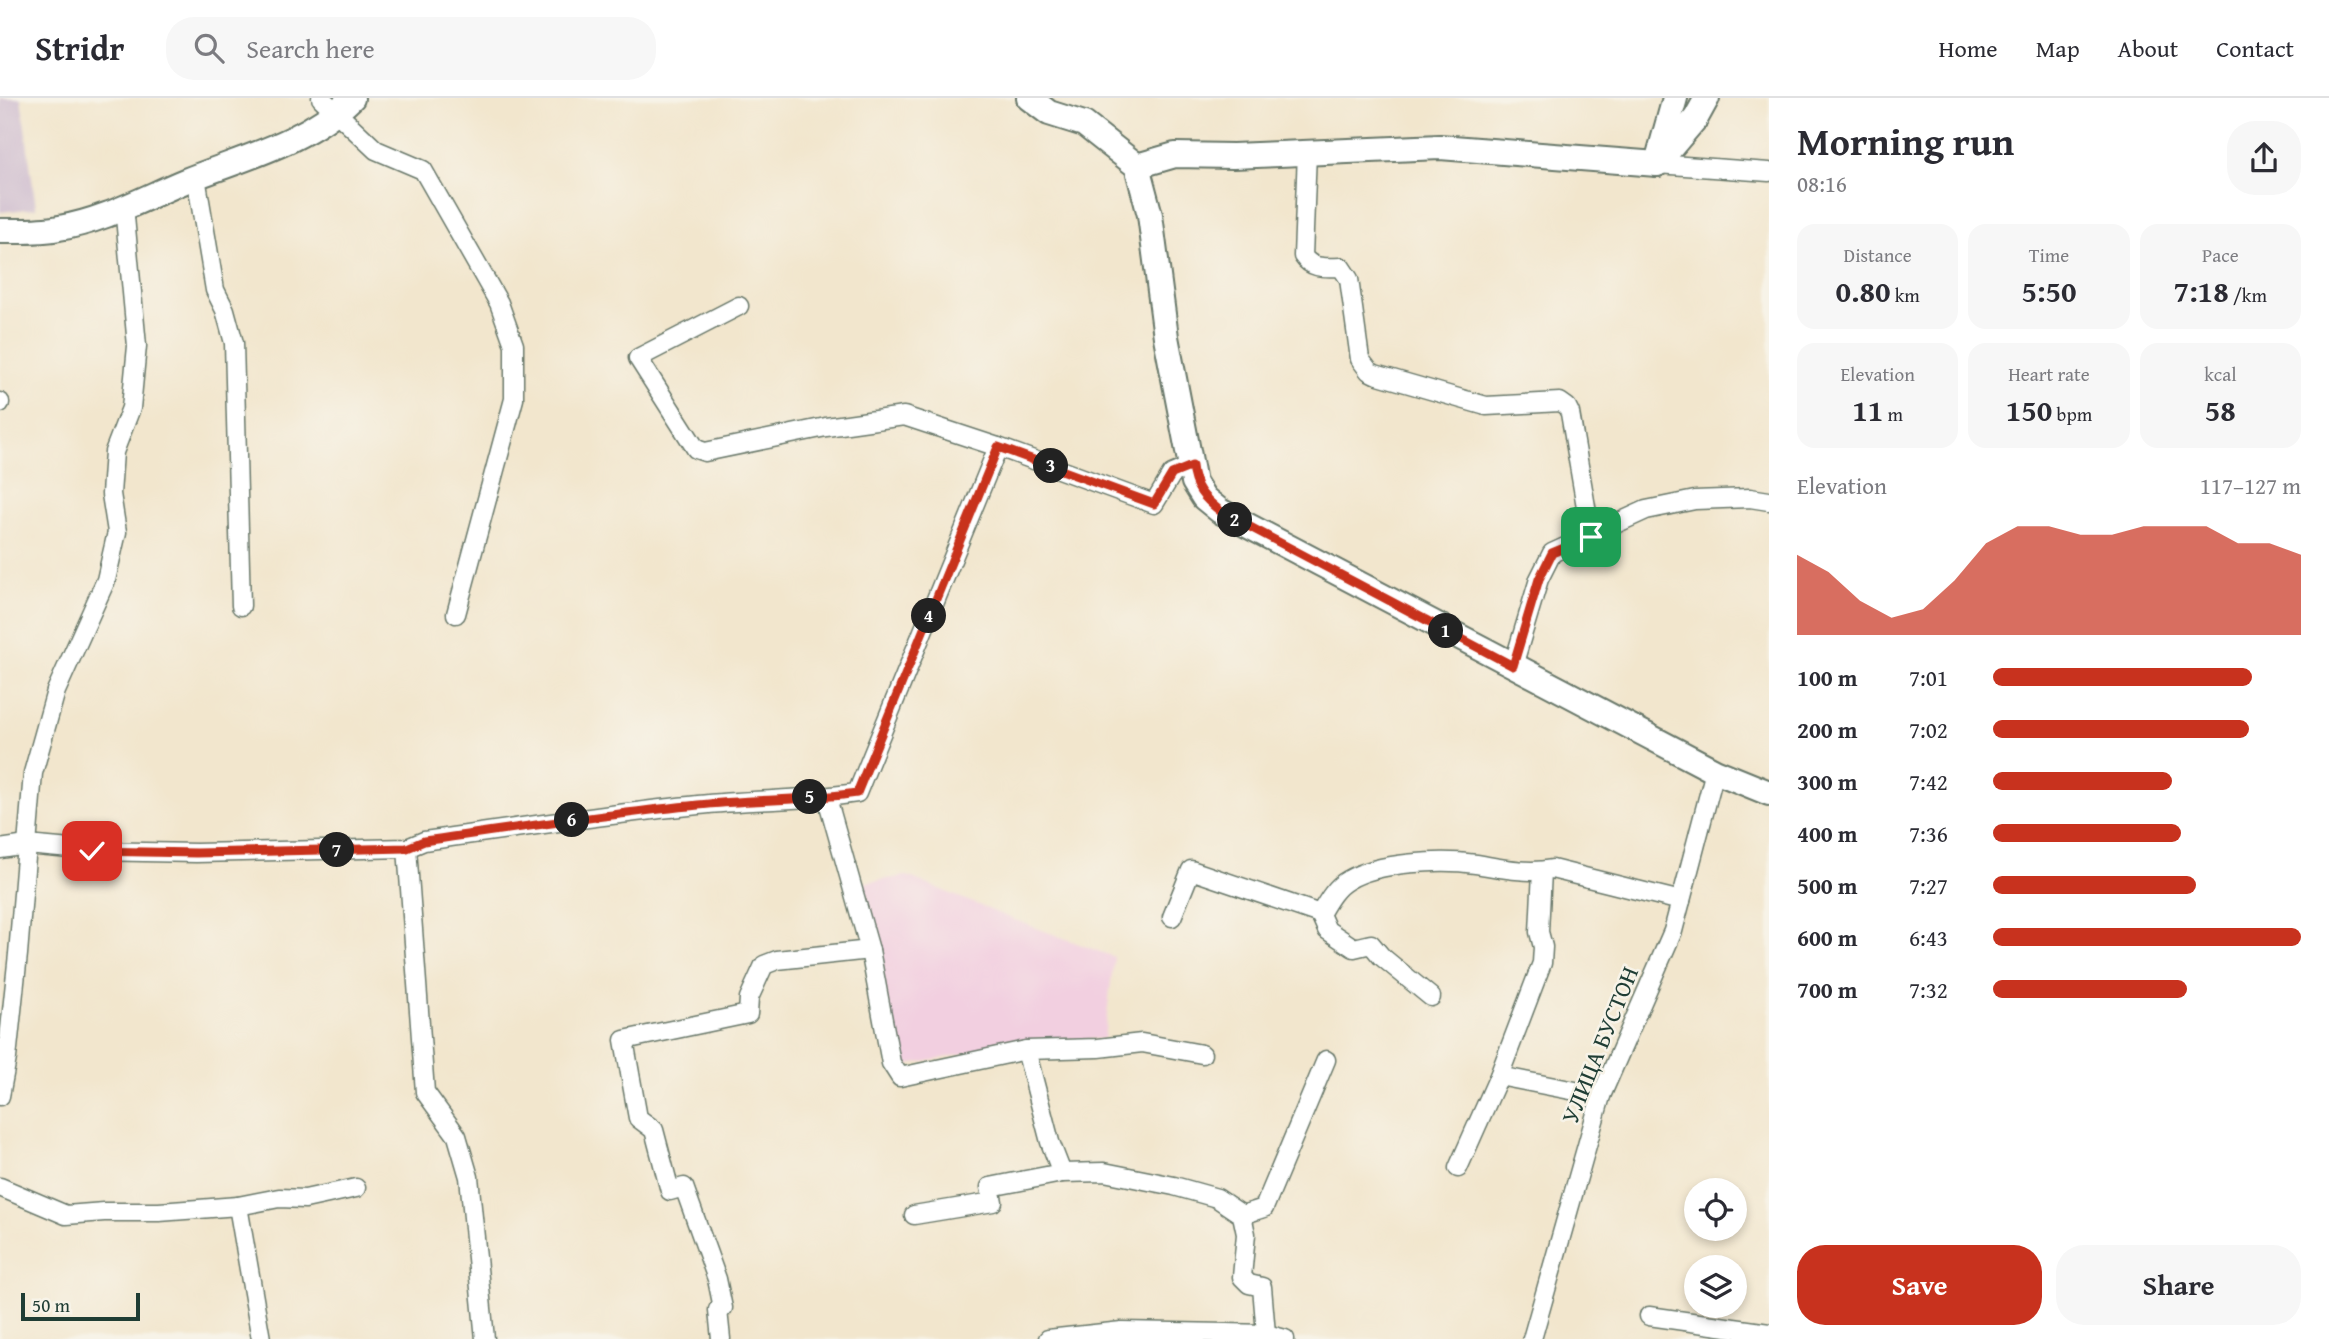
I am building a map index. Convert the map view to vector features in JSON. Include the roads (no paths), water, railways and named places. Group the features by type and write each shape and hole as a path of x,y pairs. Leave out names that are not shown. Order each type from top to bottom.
{"street":[{"path":"1029,98 1049,113 1084,124 1137,166 1150,215 1166,337 1194,482 1203,498 1220,511 1513,666 1715,771 1769,793"},
{"path":"1657,164 1675,98"},
{"path":"1657,164 1696,118 1707,98"},
{"path":"0,231 59,228 95,219 196,177 272,150 336,103 376,150 423,170 499,303 514,345 514,399 456,614"},
{"path":"1137,166 1175,155 1233,156 1440,146 1769,172"},
{"path":"1307,152 1303,256 1315,267 1341,267 1346,272 1363,365 1375,374 1486,406 1560,402 1567,407 1591,537"},
{"path":"196,177 215,290 225,310 234,342 241,606"},
{"path":"0,1096 10,1032 33,773 56,691 106,580 117,533 111,494 114,452 131,408 137,346 124,206"},
{"path":"740,306 638,358 696,449 705,452 826,427 904,416 1154,504 1172,474 1192,466"},
{"path":"0,849 27,845 92,851 196,853 407,848 424,841 699,805 801,797 827,798 857,793 998,447"},
{"path":"1513,666 1539,579 1552,553 1646,510 1695,500 1750,498 1769,501"},
{"name":"УЛИЦА БУСТОН","path":"1532,1339 1601,1096 1673,931 1715,771"},
{"path":"827,798 870,950 891,1063 900,1077 1026,1050 1098,1048 1142,1043 1202,1054"},
{"path":"407,848 425,1092 457,1136 469,1177 485,1339"},
{"path":"1320,914 1331,896 1347,880 1380,869 1434,863 1542,871 1552,869 1681,901"},
{"path":"1172,917 1191,870 1320,914 1327,930 1354,948 1371,944 1381,956 1431,997"},
{"path":"1458,1168 1499,1076 1542,963 1543,947 1539,932 1542,871"},
{"path":"721,1339 718,1310 723,1308 717,1279 684,1186 670,1191 654,1130 638,1118 624,1040 748,1014 749,998 764,965 777,960 870,950"},
{"path":"1026,1050 1050,1142 1062,1173"},
{"path":"1242,1215 1264,1208 1326,1060"},
{"path":"1499,1076 1601,1096"},
{"path":"914,1215 993,1202 990,1187 1062,1173 1104,1172 1217,1198 1242,1215 1246,1234 1242,1277 1249,1284 1262,1287 1266,1334"},
{"path":"0,1187 66,1215 238,1206 279,1198 305,1199 356,1188"},
{"path":"238,1206 261,1339"},
{"path":"1649,1316 1769,1333"},
{"path":"1048,1339 1122,1331 1223,1336 1266,1334 1285,1339"}]}
